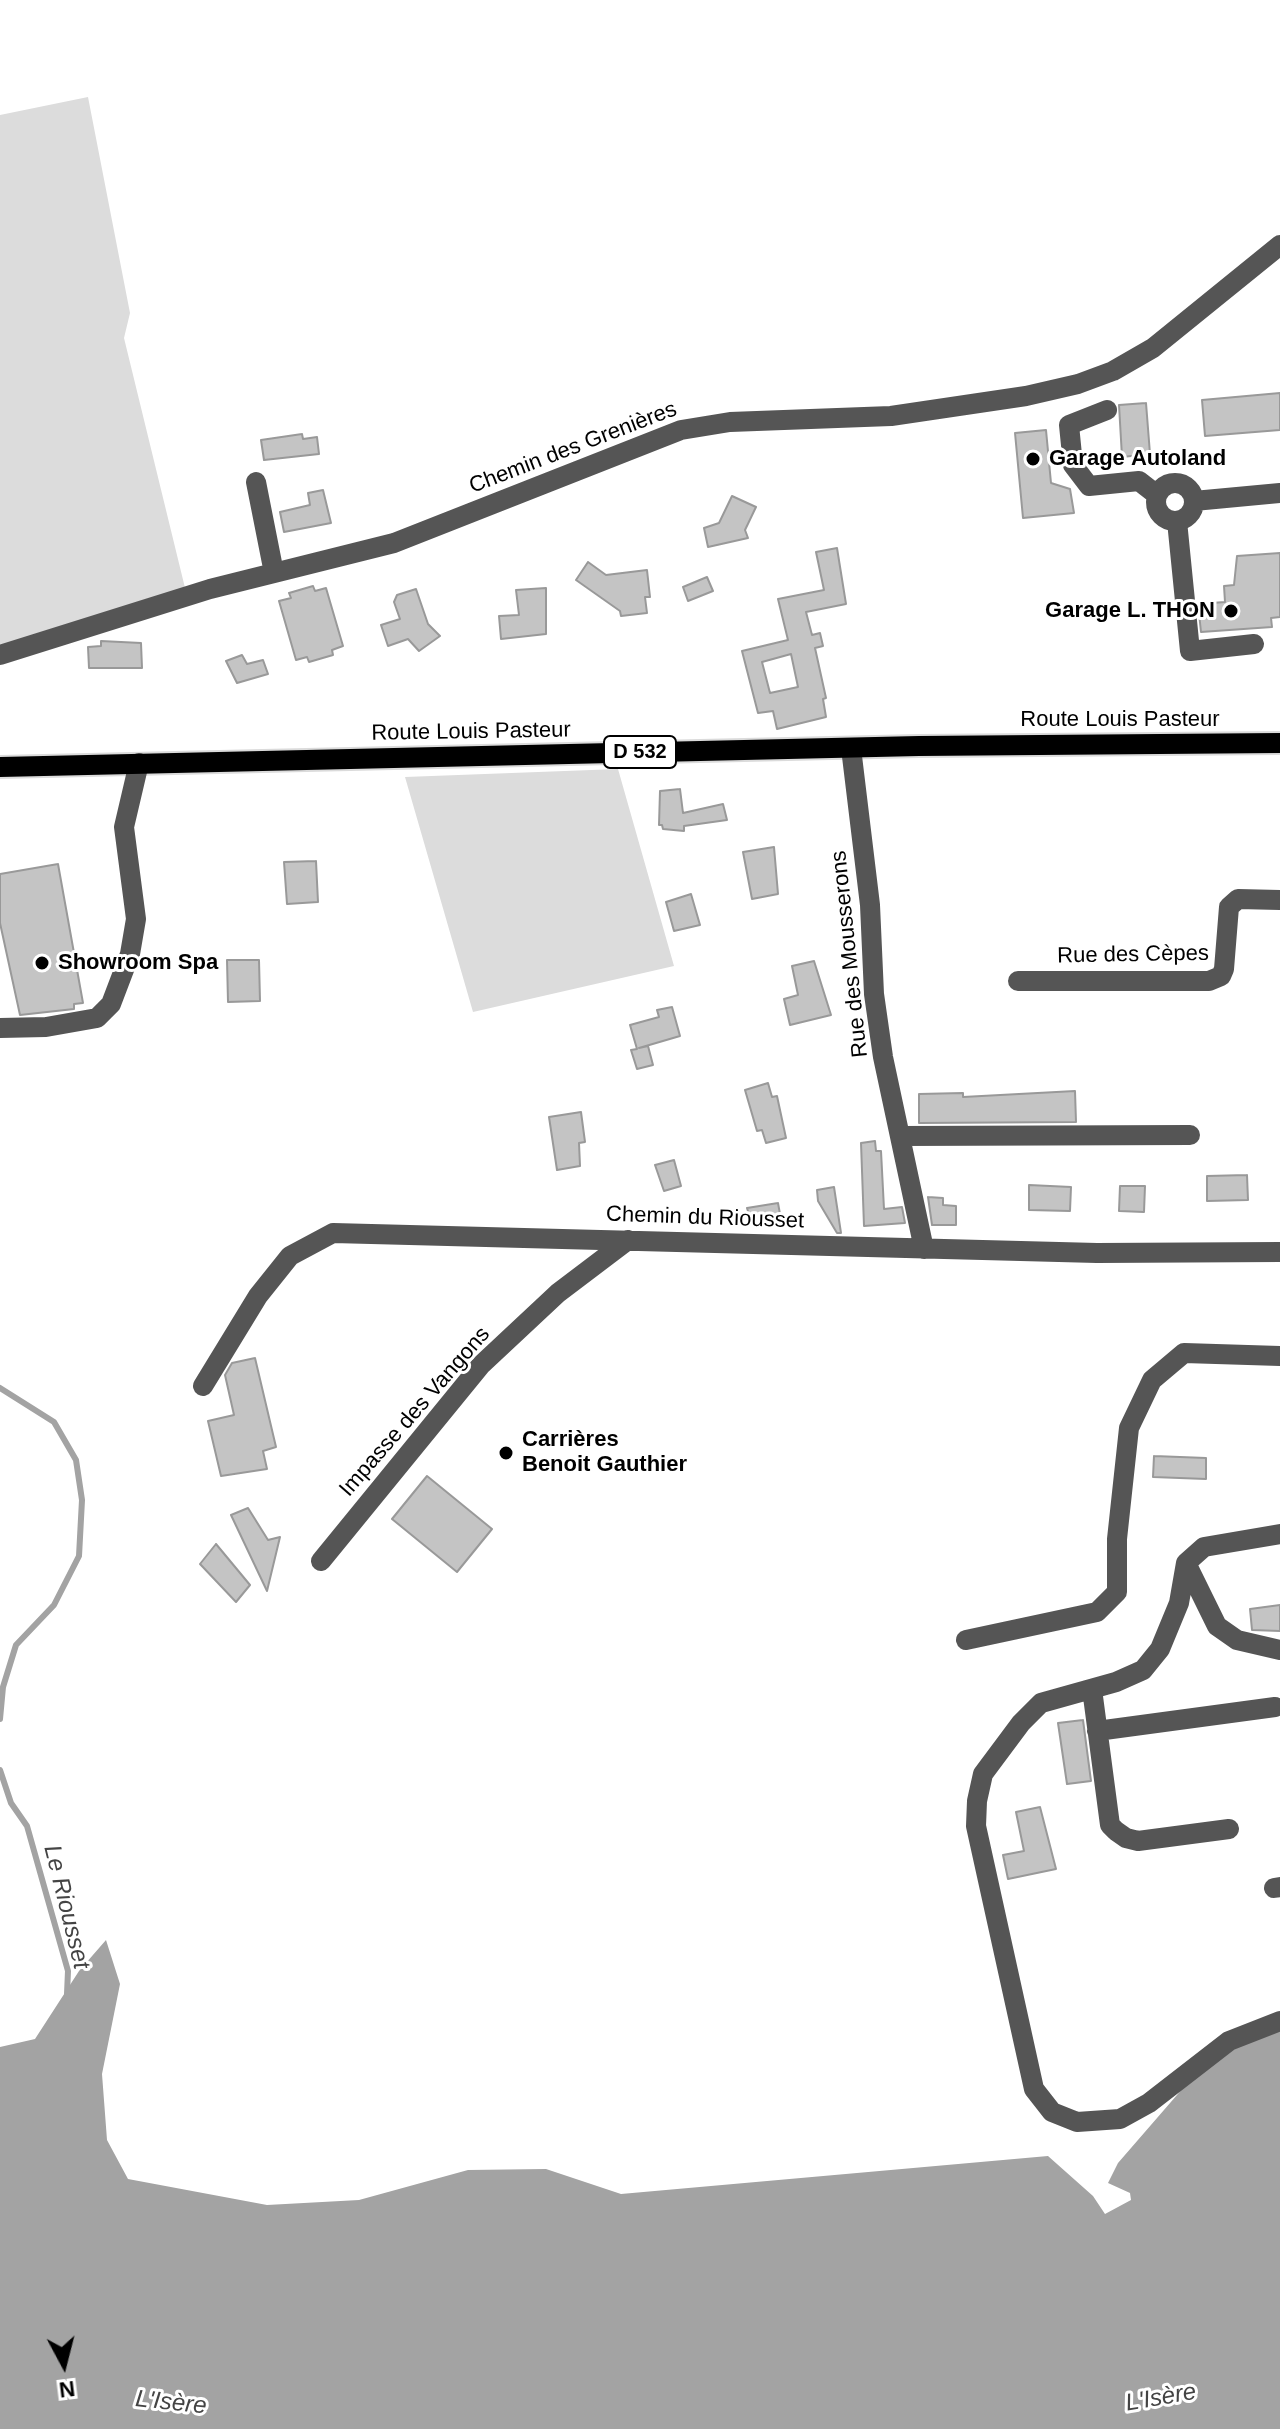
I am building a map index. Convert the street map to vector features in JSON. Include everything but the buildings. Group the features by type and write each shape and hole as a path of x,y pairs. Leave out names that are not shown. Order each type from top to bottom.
{"main road":[{"name":"Route Louis Pasteur","path":"0,767 851,748 1280,743"}],"street":[{"name":"Chemin des Grenières","path":"0,655 210,589 394,543 681,430 730,422 891,416 1026,396 1078,384 1113,371 1153,348 1280,245"},
{"path":"1107,410 1069,425 1073,465 1089,486 1139,481 1157,495"},
{"path":"256,482 274,573"},
{"path":"1178,483 1189,489 1194,501 1192,510 1177,521 1159,514 1157,495 1165,485 1178,483"},
{"path":"1194,501 1280,493"},
{"path":"1177,521 1190,651 1254,644"},
{"name":"Rue des Mousserons","path":"851,748 870,905 874,994 883,1057 924,1249"},
{"path":"0,1028 46,1027 97,1018 111,1004 130,954 136,919 124,827 139,763"},
{"name":"Rue des Cèpes","path":"1018,981 1209,981 1221,976 1224,969 1229,907 1238,899 1280,900"},
{"path":"901,1136 1190,1135"},
{"name":"Chemin du Riousset","path":"203,1386 258,1296 290,1256 333,1233 1097,1253 1280,1252"},
{"name":"Impasse des Vangons","path":"321,1561 481,1365 558,1293 628,1240"},
{"path":"966,1640 1097,1612 1117,1592 1117,1539 1129,1428 1152,1380 1184,1353 1280,1356"},
{"path":"1280,1534 1204,1547 1186,1563 1179,1603 1160,1649 1143,1670 1041,1703 1021,1723 983,1774 976,1826 1034,2089 1052,2112 1077,2122 1120,2119 1149,2103 1229,2041 1280,2021"},
{"path":"1186,1563 1217,1626 1237,1640 1280,1650"},
{"path":"1092,1689 1110,1825 1126,1838 1138,1841 1229,1829"},
{"path":"1097,1731 1275,1707"}],"shaded area":[{"path":"88,97 130,313 124,338 186,592 0,647 0,115"},
{"path":"618,769 674,966 473,1012 405,777"}],"water":[{"name":"L'Isère","path":"106,1940 120,1984 102,2074 107,2140 128,2179 267,2205 359,2200 468,2170 546,2169 621,2194 1048,2156 1093,2196 1105,2214 1131,2200 1130,2193 1108,2183 1118,2163 1216,2050 1280,2028 1280,2429 0,2429 0,2047 35,2039 79,1971"}],"waterway":[{"name":"Le Riousset","path":"0,1388 54,1422 76,1460 82,1500 79,1556 54,1605 16,1645 3,1687 0,1719"},
{"name":"Le Riousset","path":"0,1770 11,1803 27,1826 68,1971 67,1994"}],"place":[{"name":"Garage Autoland","path":"1033,459"},
{"name":"Garage L. THON","path":"1231,611"},
{"name":"Showroom Spa","path":"42,963"},
{"name":"Carrières Benoit Gauthier","path":"506,1453"}]}
